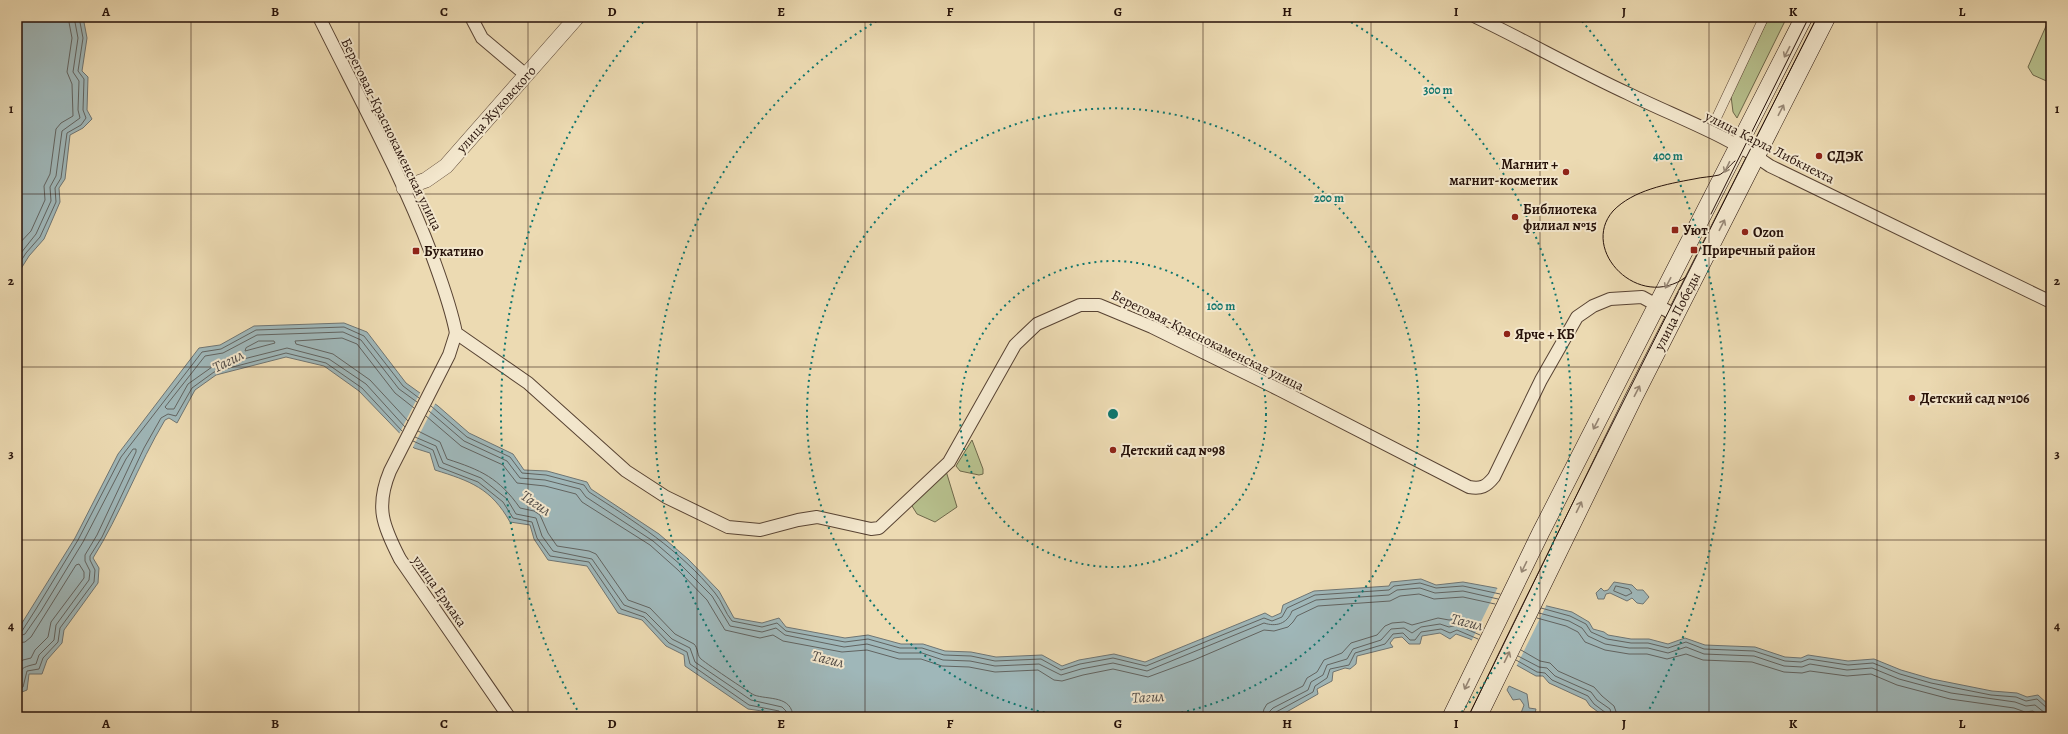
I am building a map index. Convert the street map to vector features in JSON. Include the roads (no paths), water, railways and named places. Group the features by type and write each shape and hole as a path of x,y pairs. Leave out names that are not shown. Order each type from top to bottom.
{"main road":[{"name":"улица Победы","path":"1451,717 1541,532 1694,236 1737,146 1804,17"},
{"name":"улица Победы","path":"1478,717 1562,542 1675,315 1827,17"}],"street":[{"name":"Береговая-Краснокаменская улица","path":"319,17 404,188 439,273 453,314 456,333 528,383 626,471 666,497 728,527 760,530 798,520 817,517 871,529 879,528 949,462 1015,345 1037,324 1080,305 1099,305 1152,327 1280,390 1469,487 1480,489 1487,486 1494,477 1541,380 1577,317 1593,306 1610,299 1642,297 1657,305"},
{"path":"471,17 482,38 526,75"},
{"name":"улица Жуковского","path":"404,188 426,180 446,166 576,17"},
{"name":"улица Карла Либкнехта","path":"1476,17 1594,78 1737,146 1756,156 1770,166 2051,302"},
{"path":"1715,121 1764,17"},
{"path":"1657,305 1675,315"},
{"name":"улица Ермака","path":"456,333 442,369 390,471 383,489 382,509 387,534 400,559 509,717"}],"water":[{"path":"17,17 83,17 87,38 82,71 88,77 87,110 92,119 83,128 70,135 65,179 59,188 60,202 44,239 29,256 17,275"},
{"name":"Тагил","path":"344,323 367,332 406,383 438,406 469,433 513,454 524,470 547,471 587,482 591,489 659,534 688,559 719,591 734,618 762,623 779,618 786,627 845,638 868,635 901,644 923,644 945,651 971,652 996,657 1042,655 1062,666 1079,660 1114,654 1145,662 1265,613 1272,617 1281,613 1283,605 1314,591 1389,586 1391,582 1421,579 1436,585 1463,582 1496,588 1547,606 1572,612 1589,622 1593,629 1604,632 1608,635 1631,639 1649,639 1668,644 1685,638 1705,645 1755,647 1785,657 1801,658 1808,655 1848,661 1874,659 1901,670 1932,679 1992,691 2017,693 2027,697 2038,695 2051,707 2051,717 1605,717 1590,706 1586,700 1549,683 1543,676 1536,676 1470,639 1456,634 1450,639 1440,633 1422,636 1420,644 1409,644 1402,637 1394,638 1390,643 1393,647 1357,656 1356,664 1350,669 1345,668 1333,672 1332,681 1317,689 1318,694 1283,714 1269,717 800,717 798,715 783,717 769,712 748,709 685,666 684,655 666,646 642,620 618,613 587,566 548,560 534,539 530,525 510,522 503,510 495,501 478,487 459,478 435,470 430,453 414,448 359,391 324,366 286,357 216,375 195,390 177,423 169,418 165,420 146,454 112,525 93,558 99,568 98,583 64,630 62,643 47,660 42,674 29,674 27,690 17,694 17,631 75,538 118,454 199,348 220,345 254,326"},
{"path":"1614,582 1632,585 1637,590 1643,590 1649,597 1643,604 1637,603 1632,598 1627,601 1610,593 1606,594 1604,599 1598,599 1596,593 1601,588 1604,591 1608,590"},
{"path":"1509,686 1527,694 1529,708 1536,709 1535,713 1539,717 1523,717 1521,713 1524,705 1520,699 1513,700 1507,690"}],"tram line":[{"path":"1711,214 1809,17"},
{"path":"1468,717 1597,454 1817,17"},
{"path":"1686,277 1668,286 1650,287 1633,282 1619,272 1609,258 1603,243 1604,226 1613,211 1621,204 1640,193 1673,183 1719,175 1735,161"}],"place":[{"name":"СДЭК","path":"1819,156"},
{"name":"Магнит + магнит-косметик","path":"1566,172"},
{"name":"Библиотека филиал №15","path":"1515,217"},
{"name":"Уют","path":"1675,230"},
{"name":"Ozon","path":"1745,232"},
{"name":"Приречный район","path":"1694,250"},
{"name":"Букатино","path":"416,251"},
{"name":"Ярче + КБ","path":"1507,334"},
{"name":"Детский сад №106","path":"1912,398"},
{"name":"Детский сад №98","path":"1113,450"}]}
